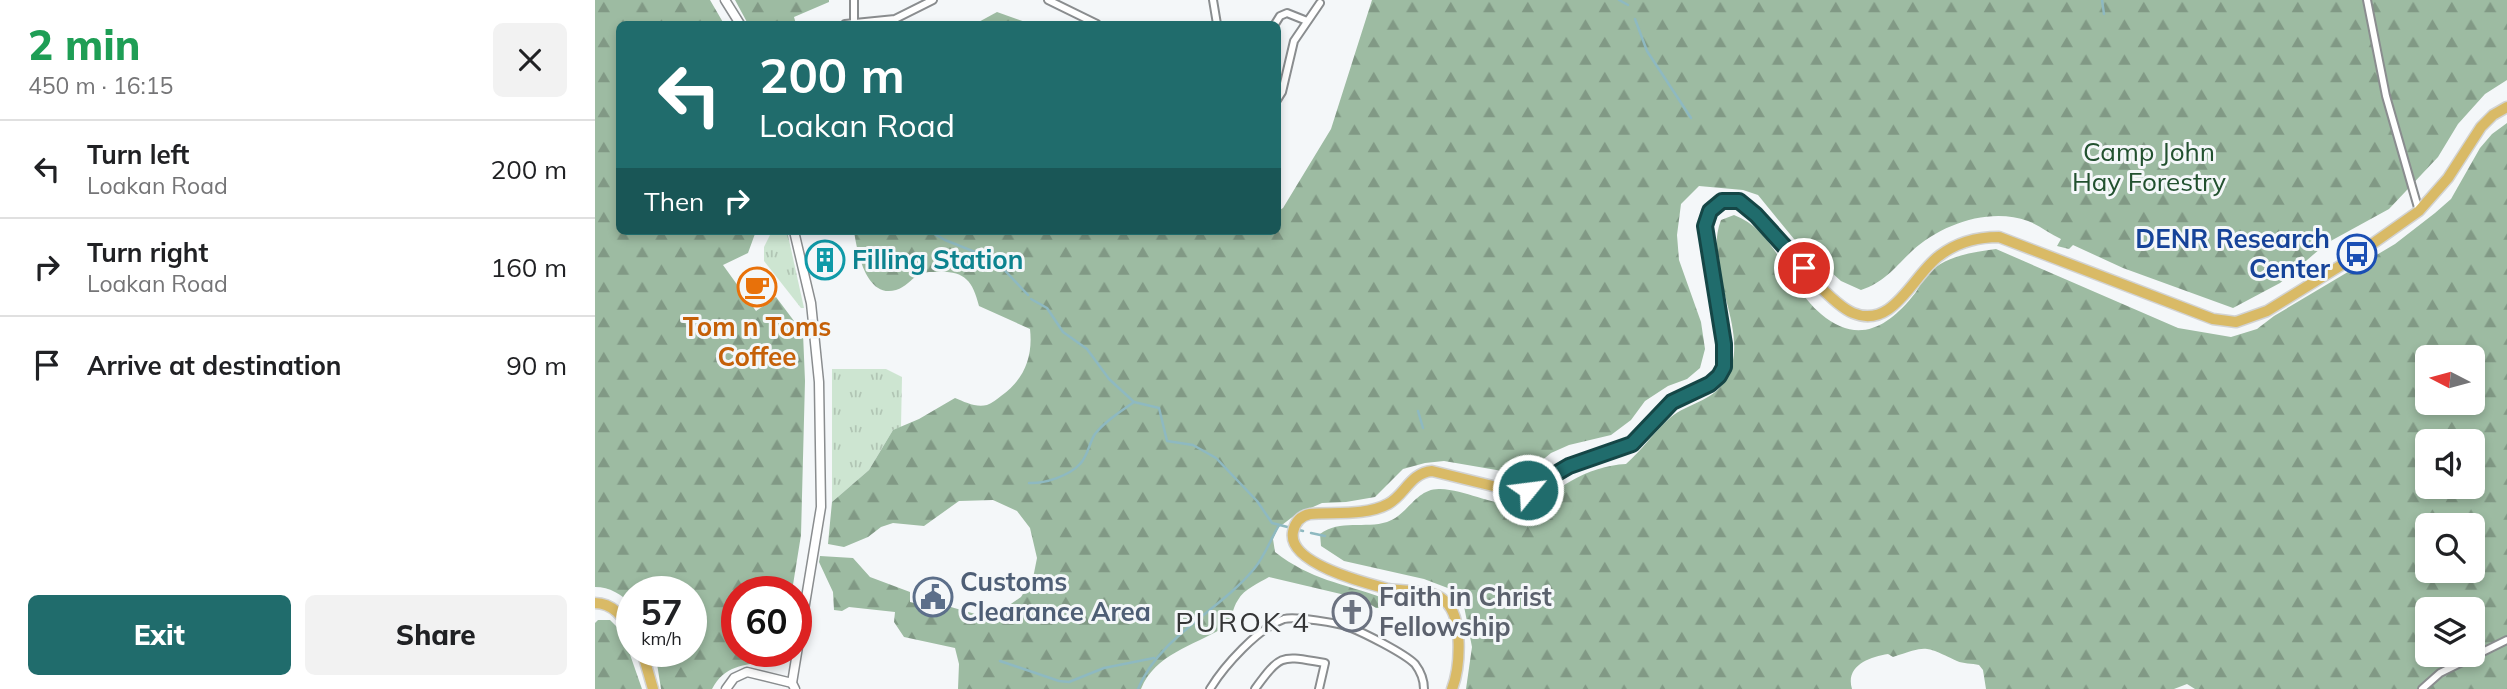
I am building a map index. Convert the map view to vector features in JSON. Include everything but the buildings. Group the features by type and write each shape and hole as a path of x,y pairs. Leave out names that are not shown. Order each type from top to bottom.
{"main road":[{"path":"1452,689 1458,662 1458,629 1445,600 1434,595 1389,589 1317,564 1305,558 1296,548 1293,543 1294,528 1299,519 1310,514 1380,507 1394,500 1417,475 1424,472 1431,471 1505,489 1528,490 1569,466 1622,449 1640,438 1672,402 1710,384 1724,367 1724,344 1705,226 1710,211 1722,201 1739,201 1756,215 1836,303 1856,315 1886,312 1940,255 1960,244 1991,237 2020,244 2213,319 2236,321 2267,311 2348,261 2419,211 2448,178 2481,127 2493,115 2507,107"},
{"path":"595,603 606,604 616,611"},
{"path":"647,667 653,689"}],"street":[{"path":"725,0 738,21"},
{"path":"854,21 855,0"},
{"path":"874,21 895,19 933,0"},
{"path":"1048,0 1091,21"},
{"path":"1213,0 1216,21"},
{"path":"2367,0 2386,96 2419,211"},
{"path":"1281,94 1290,53 1307,20 1320,3"},
{"path":"1277,21 1287,13 1307,20"},
{"path":"793,686 821,507 817,356 811,303 796,235"},
{"path":"1210,689 1248,644 1277,623 1289,618 1349,627 1413,662 1422,675 1424,689"},
{"path":"2422,689 2440,673 2507,640"},
{"path":"1255,689 1273,663 1290,657 1325,663 1319,689"},
{"path":"726,689 734,678 747,672 777,685 786,680 793,686"}],"green space":[{"path":"595,0 710,0 722,21 616,21 616,235 755,235 748,253 723,265 756,311 776,297 803,333 805,381 801,535 794,576 721,576 721,667 738,667 718,679 712,689 661,689 658,667 707,667 707,576 616,576 616,593 595,587"},
{"path":"735,0 829,0 794,17 795,21 746,21"},
{"name":"Camp John Hay Forestry","path":"1372,0 2507,0 2507,80 2485,94 2458,124 2438,157 2389,209 2327,243 2280,283 2233,308 2123,268 2073,245 2069,249 2057,246 2061,239 2036,225 2013,217 1998,216 1967,221 1937,233 1912,251 1883,278 1861,290 1841,281 1794,239 1758,195 1743,190 1699,186 1681,204 1677,235 1679,260 1701,322 1705,349 1700,368 1687,379 1668,386 1645,401 1631,420 1611,435 1569,445 1551,453 1534,467 1514,473 1444,461 1425,463 1403,469 1375,497 1322,503 1295,515 1278,528 1273,539 1275,552 1314,575 1383,598 1385,608 1376,608 1362,599 1269,577 1241,596 1226,626 1165,659 1147,677 1141,689 958,689 959,664 955,648 904,637 894,622 895,612 849,607 842,611 834,610 833,592 819,562 820,556 853,558 870,577 910,592 910,602 923,605 926,600 986,617 1021,597 1033,578 1037,558 1030,528 1017,511 993,500 959,501 924,526 893,523 844,547 828,544 832,502 869,470 893,430 919,419 955,398 975,405 991,403 1022,374 1031,339 1030,329 979,306 969,282 959,274 925,272 896,290 886,291 877,287 865,271 855,235 1281,235 1281,209 1331,129"},
{"path":"997,12 1022,21 980,21"},
{"path":"2507,123 2507,689 2195,689 2187,684 2174,689 1986,689 1983,670 1979,665 1959,662 1938,652 1920,649 1893,657 1888,654 1866,660 1852,674 1852,689 1466,689 1472,647 1463,601 1453,590 1424,579 1344,561 1321,546 1320,534 1328,529 1387,522 1401,514 1418,497 1432,490 1451,490 1506,504 1528,503 1545,497 1591,471 1626,464 1671,417 1713,394 1724,382 1732,364 1732,324 1718,261 1717,240 1721,220 1734,215 1761,233 1809,302 1821,314 1846,328 1870,329 1892,317 1914,295 1927,275 1942,263 1996,249 2178,328 2231,337 2257,329 2274,316 2395,244 2451,199 2480,148 2492,134"},
{"path":"770,235 788,235 804,308 801,308 764,261 764,247"},
{"path":"832,369 886,369 902,377 901,427 893,430 869,470 832,502"},
{"path":"598,620 610,620 616,626 616,667 634,667 642,689 595,689 595,623"}],"waterway":[{"path":"1619,0 1628,5"},
{"path":"2102,0 2104,14"},
{"path":"1635,19 1647,51 1691,118"},
{"path":"936,235 995,260 1028,295"},
{"path":"1031,299 1047,308 1063,332 1087,349 1109,379 1134,402 1159,408 1167,441 1193,445 1216,458 1257,501 1272,523 1303,531"},
{"path":"1029,483 1056,478 1075,468 1085,457 1099,429 1134,402"},
{"path":"1418,411 1423,428"},
{"path":"1138,689 1160,654 1254,569 1278,527"},
{"path":"1311,533 1325,536"},
{"path":"1000,661 1069,682 1104,668 1154,658"}],"place":[{"name":"DENR Research Center","path":"2357,254"},
{"name":"Filling Station","path":"825,260"},
{"name":"Tom n Toms Coffee","path":"757,287"},
{"name":"Customs Clearance Area","path":"933,597"},
{"name":"Faith in Christ Fellowship","path":"1352,612"}],"district":[{"name":"PUROK 4","path":"1243,622"}],"route":[{"path":"1528,490 1569,466 1632,444 1672,402 1710,384 1719,376 1724,367 1724,344 1705,226 1710,211 1722,201 1739,201 1756,215 1804,268"}]}
